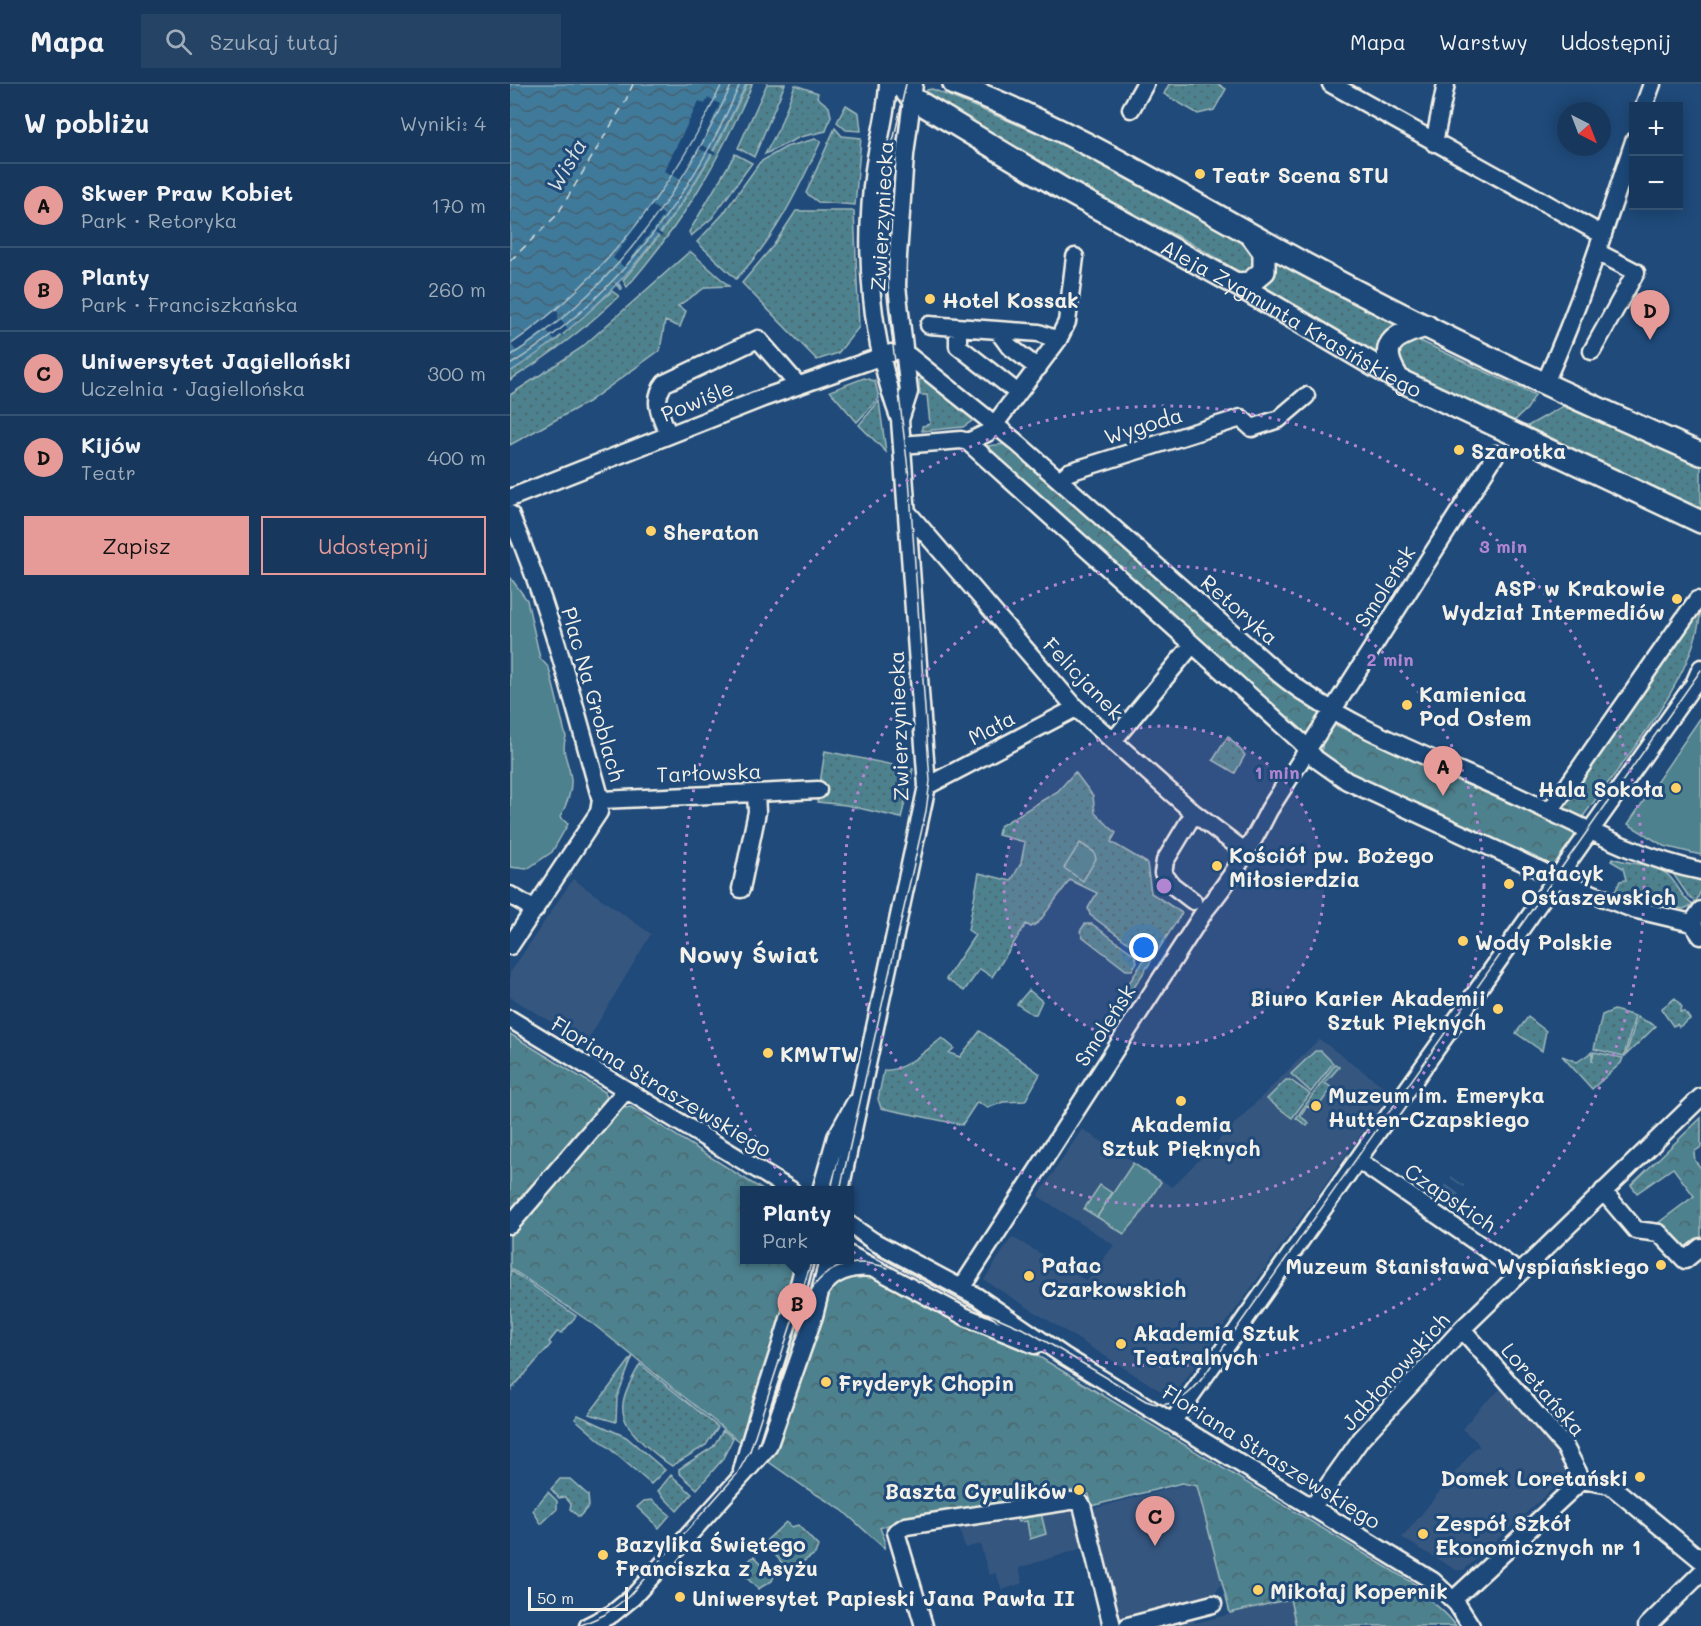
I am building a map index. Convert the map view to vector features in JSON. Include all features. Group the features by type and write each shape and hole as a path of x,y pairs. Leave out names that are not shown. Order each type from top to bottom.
{"main road":[{"path":"954,84 1039,119 1089,143 1252,236 1544,385 1701,454"},
{"name":"Aleja Zygmunta Krasińskiego","path":"903,87 1063,189 1236,284 1399,380 1701,522"},
{"path":"1236,284 1250,283 1264,271 1264,252 1252,236"},
{"path":"1399,380 1388,358 1389,345 1400,334 1427,326"}],"street":[{"path":"1131,109 1145,84"},
{"path":"1331,84 1603,235"},
{"path":"1434,143 1446,84"},
{"path":"1645,102 1652,84"},
{"name":"Zwierzyniecka","path":"892,353 897,286 903,87"},
{"name":"Zwierzyniecka","path":"841,1186 927,786 909,514 900,420 909,392 875,312 869,244 874,169 903,87"},
{"path":"1544,385 1597,252 1629,156"},
{"path":"1592,351 1636,272 1597,252"},
{"path":"968,442 981,438 994,425 1058,340 1067,322 1075,257"},
{"path":"929,325 1039,333 1058,340"},
{"path":"958,328 958,346 1018,393"},
{"path":"998,331 1009,346 1038,368"},
{"path":"669,435 657,402 658,393 665,382 758,339 798,385"},
{"name":"Powiśle","path":"510,498 798,385 892,353"},
{"name":"Retoryka","path":"892,353 994,425 1060,480 1279,674 1330,711 1550,810 1591,831 1675,866 1701,871"},
{"name":"Wygoda","path":"1060,480 1069,472 1241,418 1251,428 1270,422 1280,418 1306,396"},
{"path":"902,445 961,440 968,442 1307,749 1347,781 1557,878 1633,909 1698,923"},
{"name":"Smoleńsk","path":"962,1287 1206,909 1226,886 1247,853 1269,810 1330,711 1496,454"},
{"name":"Plac Na Groblach","path":"510,514 532,565 561,655 601,801 599,812 510,946"},
{"name":"Felicjanek","path":"909,514 1077,708 1194,813 1247,853"},
{"path":"1550,810 1698,600"},
{"path":"1113,741 1191,645"},
{"path":"1173,1421 1591,831 1694,684 1701,668"},
{"name":"Mała","path":"927,786 1077,708"},
{"name":"Tarłowska","path":"601,801 617,798 818,790"},
{"path":"741,889 757,812 756,793"},
{"path":"1193,901 1172,885 1163,873 1165,861 1194,813"},
{"path":"510,895 535,910"},
{"name":"Floriana Straszewskiego","path":"510,1019 783,1186"},
{"path":"510,1225 626,1090"},
{"name":"Zwierzyniecka","path":"822,1186 836,1137 861,1095"},
{"name":"Jabłonowskich","path":"1312,1508 1361,1439 1462,1329 1701,1097"},
{"name":"Czapskich","path":"1358,1160 1519,1272"},
{"path":"1603,1191 1636,1230 1659,1233 1685,1260 1701,1247"},
{"name":"Floriana Straszewskiego","path":"854,1228 873,1241 962,1287 1064,1356 1433,1581 1453,1600 1471,1626"},
{"name":"Floriana Straszewskiego","path":"854,1258 966,1317 1064,1356"},
{"path":"742,1473 750,1438 786,1331 804,1264"},
{"path":"588,1626 617,1620 643,1586 742,1473 768,1447 775,1434 822,1288 827,1264"},
{"path":"822,1288 828,1280 843,1271 856,1268 874,1269"},
{"name":"Loretańska","path":"1462,1329 1565,1447 1582,1480"},
{"path":"1453,1600 1582,1480 1610,1485 1701,1560"},
{"path":"924,1626 896,1532 906,1526 1070,1501 1082,1505 1112,1626"},
{"path":"1647,1626 1701,1573"},
{"path":"1128,1626 1213,1604"}],"shaded area":[{"path":"573,879 651,934 586,1043 510,997 510,973"},
{"path":"1319,1039 1391,1092 1176,1393 1167,1395 984,1280 1012,1237 1087,1281 1114,1245 1038,1196 1082,1129 1172,1187"},
{"path":"1502,1388 1573,1470 1464,1570 1456,1570 1402,1538 1476,1447 1480,1448 1476,1441 1462,1429 1481,1406"},
{"path":"1183,1485 1197,1486 1222,1583 1213,1597 1118,1622 1088,1510"},
{"path":"1075,1504 1086,1547 1019,1568 1023,1583 1002,1590 996,1573 989,1575 980,1544 965,1548 958,1525"},
{"path":"1290,1599 1296,1626 1154,1626 1193,1617 1195,1623"}],"green space":[{"path":"747,84 752,84 749,92 723,146 696,194 665,240 627,287 623,280 677,211 721,137"},
{"path":"767,84 785,84 754,157 738,148"},
{"path":"1169,84 1218,84 1226,89 1214,110 1198,114 1164,94"},
{"path":"795,85 818,93 817,97 829,107 831,116 826,131 800,137 765,154 779,128"},
{"path":"932,89 1064,144 1251,248 1255,268 1241,273 1198,247 1026,157 926,95 927,90"},
{"path":"846,105 859,113 861,131 846,130 837,122"},
{"path":"835,128 842,136 861,138 855,205 818,202 806,193"},
{"path":"815,139 821,141 785,213 750,264 736,279 697,242 723,214 760,162 786,147"},
{"path":"735,154 752,163 712,218 691,236 689,232"},
{"path":"796,211 854,211 859,327 838,353 817,360 742,283 773,246"},
{"path":"691,252 729,286 706,287 678,306 686,311 680,327 665,321 660,350 588,402 510,445 510,395 581,348"},
{"path":"1275,258 1398,325 1381,341 1378,356 1256,289 1274,265"},
{"path":"612,291 619,296 593,320 510,380 510,372 558,339"},
{"path":"1414,338 1535,395 1527,409 1513,422 1405,372 1400,367 1397,349"},
{"path":"864,378 875,381 879,398 857,422 830,391"},
{"path":"922,379 972,418 972,421 963,427 922,431 922,426 930,424 927,395 920,395 919,380"},
{"path":"879,401 886,452 859,425"},
{"path":"1563,406 1701,466 1701,509 1526,427"},
{"path":"1006,444 1318,711 1319,716 1308,733 1306,735 985,446"},
{"path":"510,577 527,600 540,658 549,668 566,737 564,748 571,780 570,795 560,817 568,824 552,852 527,869 510,867"},
{"path":"1701,603 1698,630 1688,658 1674,687 1637,744 1582,818 1555,803"},
{"name":"Hala Sokoła","path":"1701,717 1701,855 1664,846 1628,824"},
{"path":"1335,725 1569,827 1574,831 1574,837 1554,865 1550,867 1364,784 1322,753 1322,743"},
{"path":"1228,736 1245,755 1235,773 1213,760"},
{"path":"825,751 913,769 901,818 846,805 817,802"},
{"path":"1075,772 1093,796 1095,813 1116,833 1111,842 1147,863 1151,893 1182,913 1130,994 1126,988 1144,960 1142,953 1090,915 1088,908 1097,893 1070,880 1039,922 1031,927 1026,924 992,977 980,969 964,991 946,979 975,935 968,930 979,873 1011,881 1021,863 1025,842 998,835 1000,826 1058,791"},
{"path":"1080,843 1094,852 1096,859 1083,881 1064,868"},
{"path":"1613,858 1663,871 1693,905 1683,909 1615,892 1620,881 1626,880 1623,868 1611,861"},
{"path":"1672,872 1701,879 1701,890 1696,902 1689,897"},
{"path":"1085,924 1092,924 1135,955 1137,962 1132,970 1126,970 1083,937 1080,931"},
{"path":"1029,990 1042,1001 1036,1014 1032,1014 1017,1004"},
{"path":"1675,998 1682,1007 1680,1012 1685,1012 1690,1019 1679,1027 1677,1024 1673,1026 1661,1009"},
{"path":"1614,1010 1635,1016 1624,1056 1594,1049 1602,1015"},
{"path":"1528,1017 1546,1031 1542,1051 1516,1033"},
{"path":"1637,1017 1656,1026 1626,1055"},
{"path":"980,1031 1040,1074 1025,1101 1003,1102 988,1108 977,1102 962,1125 881,1108 878,1099 884,1070 899,1068 907,1064 942,1038 954,1048 949,1053 960,1057"},
{"path":"510,1034 605,1092 607,1098 625,1108 631,1107 757,1186 740,1186 740,1264 799,1264 795,1283 828,1296 840,1283 867,1273 1018,1344 1426,1591 1426,1596 1456,1626 1296,1626 1290,1599 1230,1613 1197,1486 1182,1483 1091,1506 1089,1494 899,1521 880,1528 885,1540 884,1548 842,1510 743,1444 593,1324 510,1268"},
{"path":"1315,1051 1321,1051 1333,1063 1311,1092 1291,1074"},
{"path":"1592,1052 1592,1062 1594,1052 1623,1058 1621,1063 1592,1089 1562,1056 1577,1062"},
{"path":"1335,1064 1339,1067 1325,1083 1332,1088 1315,1111 1307,1106 1300,1116 1309,1123 1307,1126 1296,1118"},
{"path":"1286,1080 1290,1080 1310,1094 1292,1118 1267,1099"},
{"path":"1701,1118 1701,1147 1694,1152 1695,1161 1701,1168 1701,1240 1686,1248 1654,1226 1694,1196 1673,1168 1637,1193 1631,1185"},
{"path":"1133,1163 1161,1182 1138,1218 1124,1234 1097,1217"},
{"path":"1100,1185 1112,1193 1097,1217 1084,1209"},
{"path":"510,1270 576,1316 562,1333 557,1332 549,1342 551,1344 510,1391"},
{"path":"633,1356 617,1397 616,1422 589,1414"},
{"path":"640,1364 718,1427 706,1445 672,1466 635,1435 624,1416 624,1398"},
{"path":"578,1415 626,1437 665,1470 651,1484 575,1419"},
{"path":"723,1430 733,1438 722,1460 697,1489 679,1473 679,1469 713,1447"},
{"path":"671,1475 692,1494 677,1511 658,1491"},
{"path":"560,1479 570,1479 588,1495 589,1506 579,1517 570,1509 571,1504 565,1497 559,1498 551,1489"},
{"path":"548,1492 557,1501 557,1509 541,1524 533,1510"},
{"path":"652,1500 670,1515 659,1528 637,1507 644,1501"},
{"path":"1041,1513 1046,1534 1030,1539 1027,1521 1018,1522 1016,1517"},
{"path":"786,1522 791,1527 798,1525 818,1546 815,1554 793,1568 783,1564 766,1544 767,1540"},
{"path":"754,1556 774,1576 772,1581 758,1589 739,1570"}],"water":[{"name":"Wisła","path":"510,84 746,84 703,168 678,208 650,246 586,314 549,345 510,372"}],"pier":[{"path":"708,98 720,104 701,144 716,153 714,155 699,149 682,180 664,171 699,101 705,104"},
{"path":"652,205 664,215 654,229 663,235 661,237 652,231 624,267 613,258"},
{"path":"554,311 558,312 558,320 560,319 568,329 562,334 564,337 560,335 554,340 546,329 518,351 515,350 511,344"}],"waterway":[{"path":"617,284 621,288"}],"ferry route":[{"path":"510,261 557,215 625,102 633,84"}],"tunnel":[{"path":"1443,1202 1458,1181"}],"tram line":[{"path":"841,1186 926,811 930,781 909,477 886,288 883,239 888,164 906,84"},
{"path":"854,1237 878,1256 971,1306 1028,1331 1146,1401 1160,1404 1173,1403 1184,1397 1204,1377 1701,670"},
{"path":"579,1626 604,1615 628,1597 737,1474 750,1451 811,1264"},
{"path":"805,1302 811,1290 828,1272 850,1264"},
{"path":"854,1264 888,1268"}],"place":[{"name":"Teatr Scena STU","path":"1200,174"},
{"name":"Hotel Kossak","path":"930,299"},
{"name":"Kijów","path":"1650,340"},
{"name":"Szarotka","path":"1459,450"},
{"name":"Sheraton","path":"651,531"},
{"name":"ASP w Krakowie Wydział Intermediów","path":"1677,599"},
{"name":"Kamienica Pod Osłem","path":"1407,705"},
{"name":"Hala Sokoła","path":"1676,788"},
{"name":"Skwer Praw Kobiet","path":"1443,796"},
{"name":"Kościół pw. Bożego Miłosierdzia","path":"1217,866"},
{"name":"Pałacyk Ostaszewskich","path":"1509,884"},
{"name":"Wody Polskie","path":"1463,941"},
{"name":"Biuro Karier Akademii Sztuk Pięknych","path":"1498,1009"},
{"name":"KMWTW","path":"768,1053"},
{"name":"Akademia Sztuk Pięknych","path":"1181,1101"},
{"name":"Muzeum im. Emeryka Hutten-Czapskiego","path":"1316,1106"},
{"name":"Muzeum Stanisława Wyspiańskiego","path":"1661,1265"},
{"name":"Pałac Czarkowskich","path":"1029,1276"},
{"name":"Planty","path":"797,1333"},
{"name":"Akademia Sztuk Teatralnych","path":"1121,1344"},
{"name":"Fryderyk Chopin","path":"826,1382"},
{"name":"Domek Loretański","path":"1640,1477"},
{"name":"Baszta Cyrulików","path":"1079,1490"},
{"name":"Zespół Szkół Ekonomicznych nr 1","path":"1423,1534"},
{"name":"Uniwersytet Jagielloński","path":"1155,1546"},
{"name":"Bazylika Świętego Franciszka z Asyżu","path":"603,1555"},
{"name":"Mikołaj Kopernik","path":"1258,1590"},
{"name":"Uniwersytet Papieski Jana Pawła II","path":"680,1597"}],"district":[{"name":"Nowy Świat","path":"749,953"}]}
